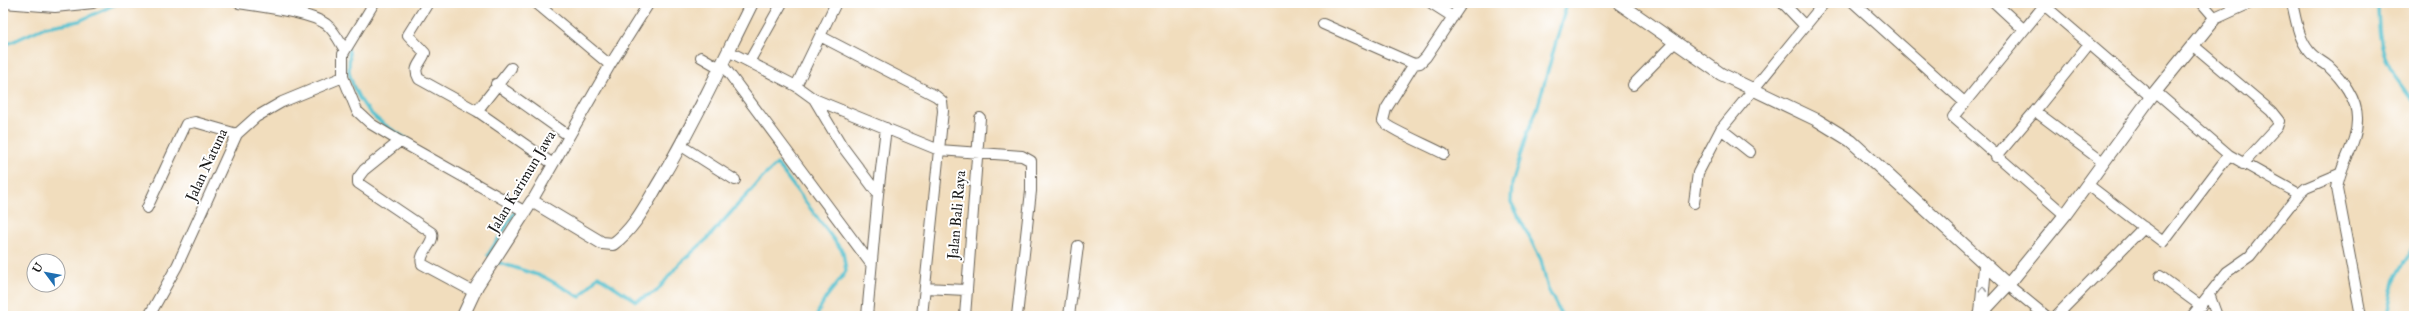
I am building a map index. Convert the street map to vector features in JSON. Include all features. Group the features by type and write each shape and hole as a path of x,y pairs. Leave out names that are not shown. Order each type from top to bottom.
{"street":[{"path":"4,3 55,7 93,3"},
{"path":"239,3 296,14 324,23 332,29 344,49"},
{"path":"374,3 344,49 343,77 358,111 371,124 524,211"},
{"path":"428,3 408,35 425,53 415,69 419,79 477,111 553,164"},
{"path":"536,3 610,65"},
{"name":"Jalan Karimun Jawa","path":"463,316 474,292 524,211 532,201 610,65 649,3"},
{"path":"532,201 591,237 602,242 613,244 622,237 637,219 680,145 752,3"},
{"path":"749,62 782,3"},
{"path":"796,86 836,3"},
{"path":"1430,3 1453,17"},
{"path":"1323,24 1414,64 1420,63 1426,57 1462,3"},
{"path":"1620,3 1674,43 1721,74 1817,120 1851,141 1985,266 2046,316"},
{"path":"1783,3 1804,25"},
{"path":"1694,203 1698,173 1721,129 1754,91 1804,25 1824,3"},
{"path":"1854,3 1963,101"},
{"path":"1995,3 2024,29"},
{"path":"2202,3 2216,18"},
{"path":"1980,314 2008,285 2065,216 2153,94 2216,18 2248,3"},
{"path":"2292,3 2300,34 2306,46 2345,85 2354,104 2357,119 2354,137 2339,174 2339,201 2361,316"},
{"path":"2065,216 1954,120 1954,114 1963,101 2045,4 2089,44 2229,155 2299,194"},
{"path":"820,36 936,96 942,102 943,111 922,316"},
{"path":"1633,84 1674,43"},
{"path":"1996,157 2089,44"},
{"path":"2193,45 2271,111 2279,121 2277,127 2243,164"},
{"path":"728,51 796,86 814,99 939,150 1022,156 1032,164 1018,316"},
{"path":"701,58 721,66 871,264"},
{"path":"1414,64 1386,109 1383,121 1388,127 1424,142 1444,154"},
{"path":"477,111 496,84 506,76 511,68"},
{"name":"Jalan Natuna","path":"149,316 177,266 237,134 256,117 282,102 343,77"},
{"path":"496,84 569,136"},
{"path":"814,99 842,146 878,194"},
{"path":"2035,111 2103,162"},
{"name":"Jalan Bali Raya","path":"965,316 980,118"},
{"path":"147,208 186,124 195,122 237,134"},
{"path":"867,316 878,194 886,128"},
{"path":"1721,129 1750,152"},
{"path":"400,141 364,170 358,178 358,183 432,233 433,238 422,258 422,264 474,292"},
{"path":"680,145 735,180"},
{"path":"2088,184 2144,227 2165,241 2229,155"},
{"path":"2192,316 2227,272 2250,256 2299,194 2306,188 2339,174"},
{"path":"2056,316 2144,227"},
{"path":"1069,316 1078,246"},
{"path":"1980,314 1985,266"},
{"path":"2160,276 2200,306"},
{"path":"925,288 966,290"},
{"path":"2209,294 2217,316"}],"waterway":[{"path":"3,46 45,27 79,21 118,3"},
{"path":"1562,316 1548,289 1541,260 1511,202 1512,184 1527,133 1537,109 1567,3"},
{"path":"2378,3 2379,32 2386,60 2414,102"},
{"path":"348,48 350,55 349,73 359,98 372,115 410,141"},
{"path":"517,209 488,255 497,262 544,277 580,297 598,276 636,301 657,291 678,265 707,239 761,179 777,164 843,252 846,271 822,304 817,316"},
{"path":"2387,316 2394,281 2414,246"}]}
